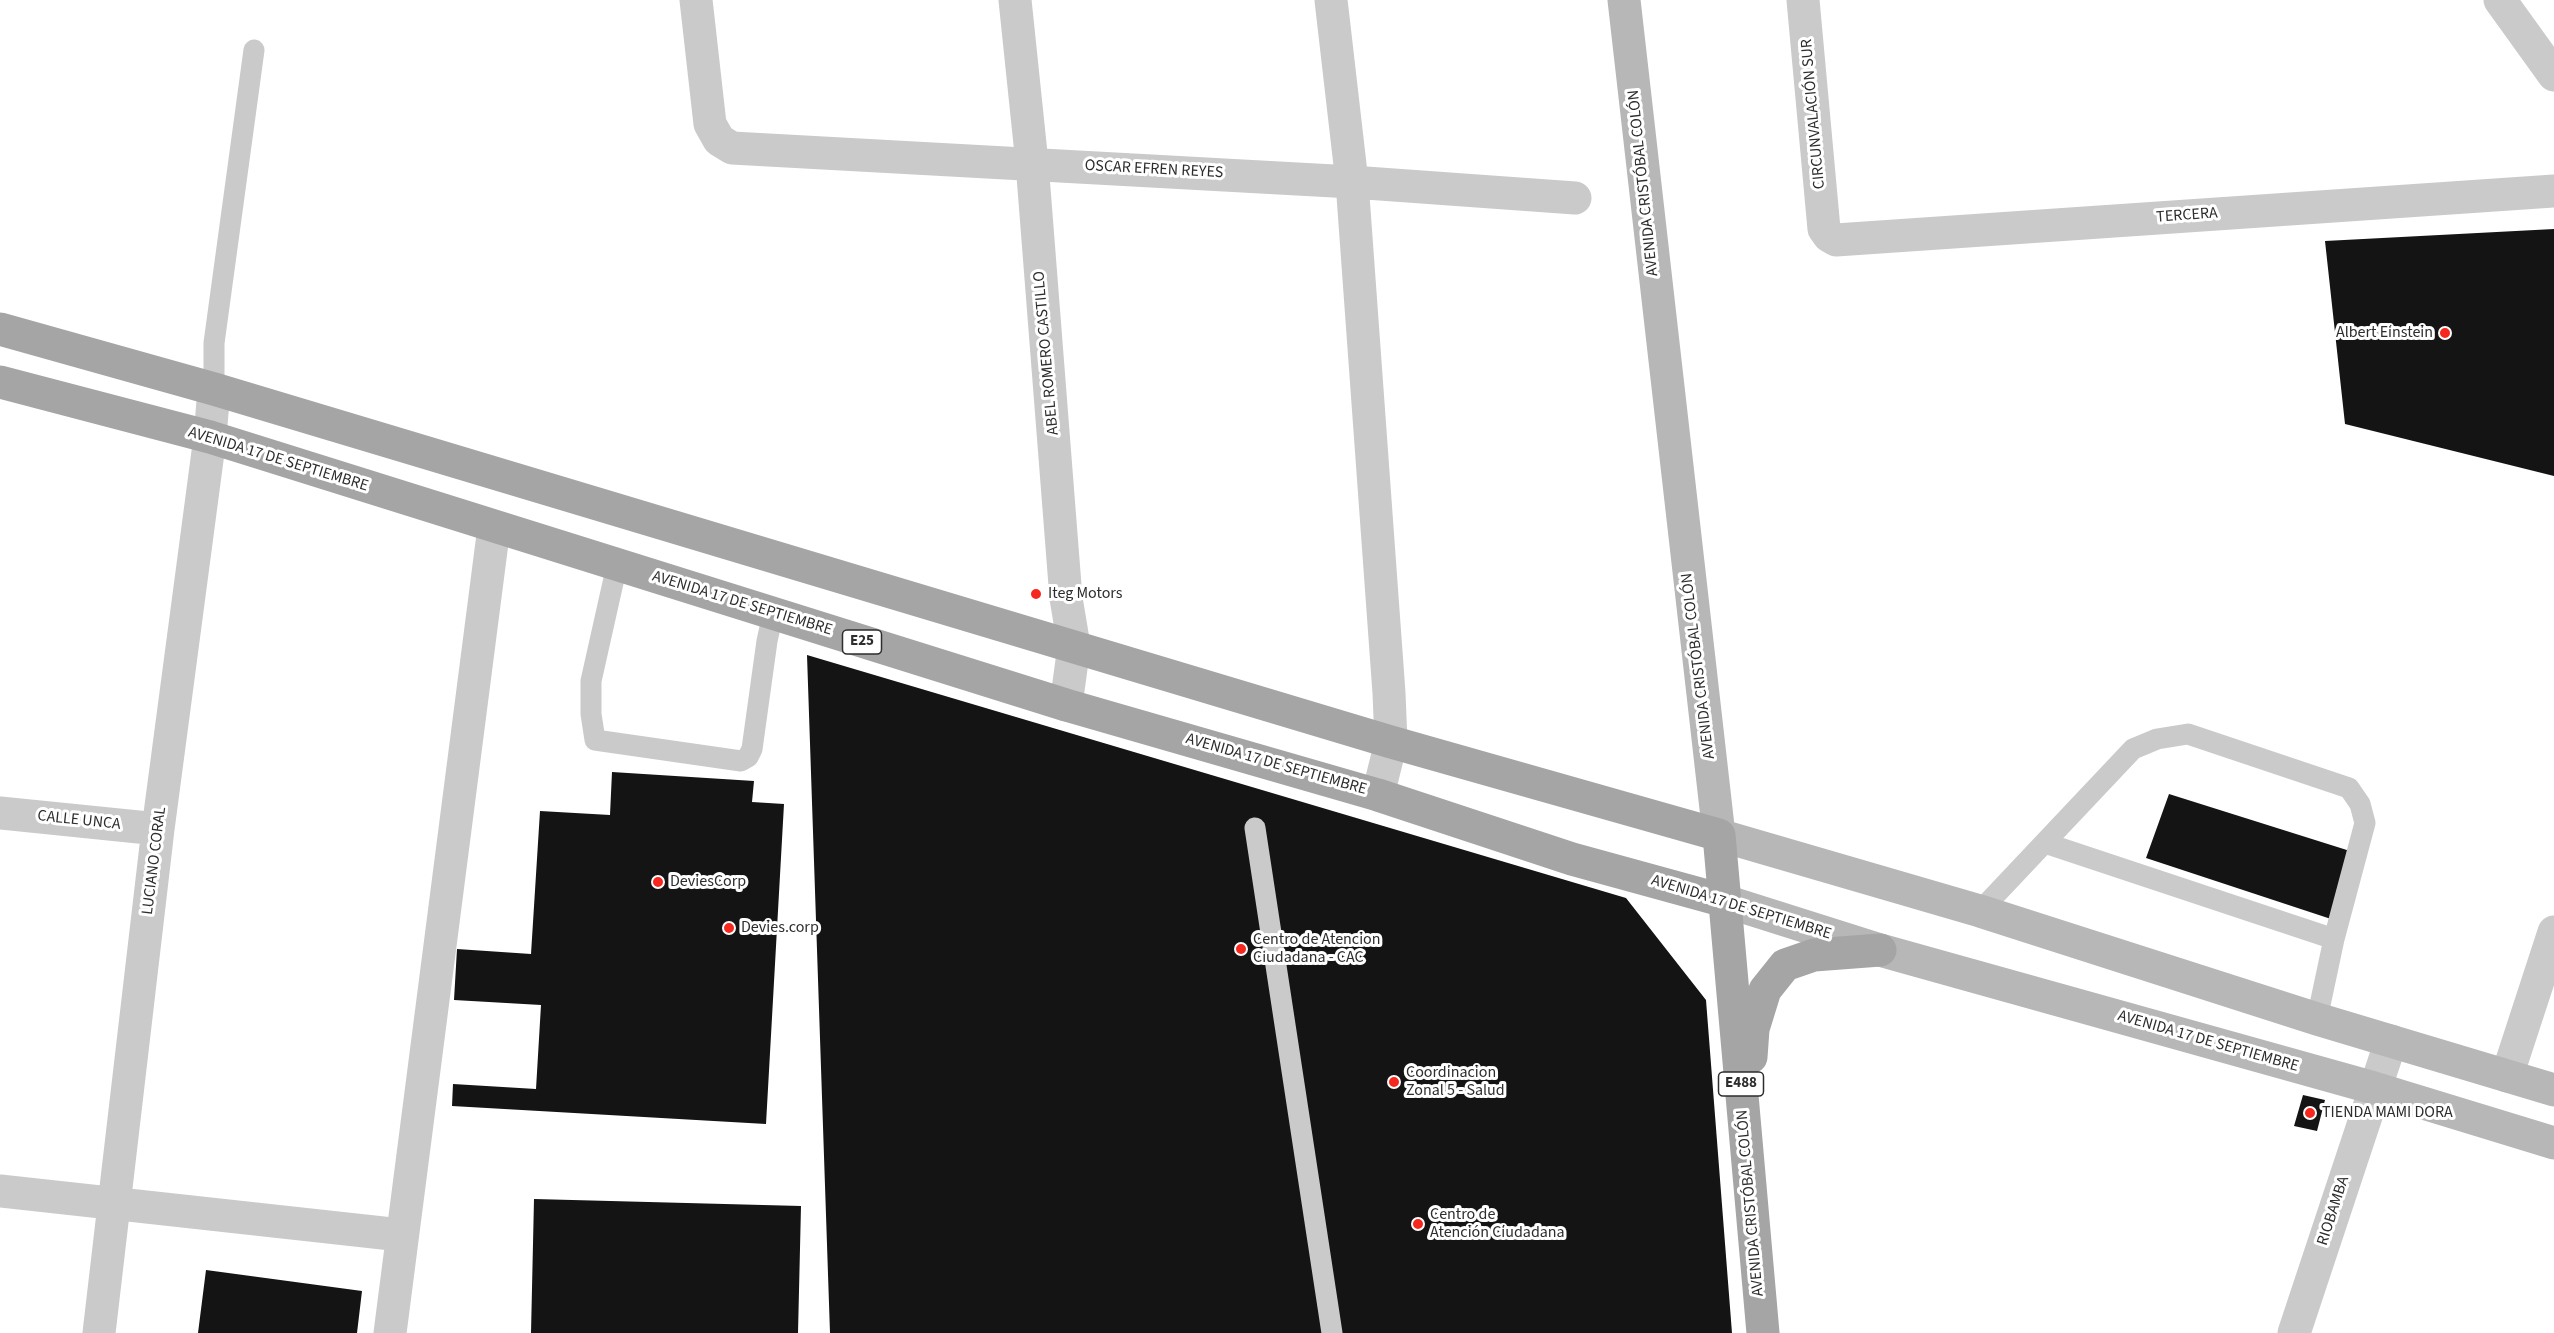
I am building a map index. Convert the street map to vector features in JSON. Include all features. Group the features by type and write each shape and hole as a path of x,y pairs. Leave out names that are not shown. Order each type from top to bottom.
{"main road":[{"name":"AVENIDA CRISTÓBAL COLÓN","path":"1624,0 1719,835 1763,1333"},
{"path":"0,329 214,389 1391,742 1980,911 2317,1019 2554,1090"},
{"name":"AVENIDA 17 DE SEPTIEMBRE","path":"0,382 210,437 1066,705 1378,795 1572,859 1725,901 1880,950 2374,1088 2554,1143"},
{"path":"1746,1143 1753,1029 1765,990 1785,965 1814,955 1880,950"}],"street":[{"name":"OSCAR EFREN REYES","path":"696,0 710,123 718,140 732,148 1032,163 1575,198"},
{"name":"ABEL ROMERO CASTILLO","path":"1015,0 1032,163 1066,598 1074,646 1066,705"},
{"path":"1331,0 1352,182 1391,742 1378,795"},
{"name":"CIRCUNVALACIÓN SUR","path":"1803,0 1824,229"},
{"path":"2500,0 2554,75"},
{"name":"TERCERA","path":"1824,229 1836,240 2554,191"},
{"name":"LUCIANO CORAL","path":"99,1333 158,829 210,437 214,389"},
{"path":"390,1333 494,527"},
{"name":"CALLE UNCA","path":"0,813 158,829"},
{"path":"2507,1076 2554,932"},
{"name":"RIOBAMBA","path":"2294,1333 2391,1041"},
{"path":"0,1191 402,1234"}],"lane":[{"path":"214,389 214,343 254,50"},
{"path":"617,565 591,681 591,714 595,740 741,761 748,757 752,748 773,614"},
{"path":"1980,911 2133,749 2157,739 2188,734 2349,788 2360,804 2365,823 2334,939 2317,1019"},
{"path":"1255,828 1332,1333"},
{"path":"2045,843 2334,939"}],"building":[{"name":"Albert Einstein","path":"2554,229 2554,476 2345,424 2325,241"},
{"name":"Centro de Atencion Ciudadana - CAC","path":"807,655 1626,898 1706,1000 1732,1333 830,1333"},
{"name":"DeviesCorp","path":"612,772 754,781 752,802 784,804 766,1124 452,1106 453,1084 536,1089 541,1005 454,1000 457,949 531,954 540,811 610,815"},
{"path":"2169,794 2350,851 2331,919 2146,858"},
{"name":"TIENDA MAMI DORA","path":"2303,1095 2325,1100 2317,1131 2294,1126"},
{"path":"534,1199 801,1206 798,1333 531,1333"},
{"path":"206,1270 362,1291 357,1333 198,1333"}],"place":[{"name":"Albert Einstein","path":"2445,333"},
{"name":"Iteg Motors","path":"1036,594"},
{"name":"DeviesCorp","path":"658,882"},
{"name":"Devies.corp","path":"729,928"},
{"name":"Centro de Atencion Ciudadana - CAC","path":"1241,949"},
{"name":"Coordinacion Zonal 5 - Salud","path":"1394,1082"},
{"name":"TIENDA MAMI DORA","path":"2310,1113"},
{"name":"Centro de Atención Ciudadana","path":"1418,1224"}]}
